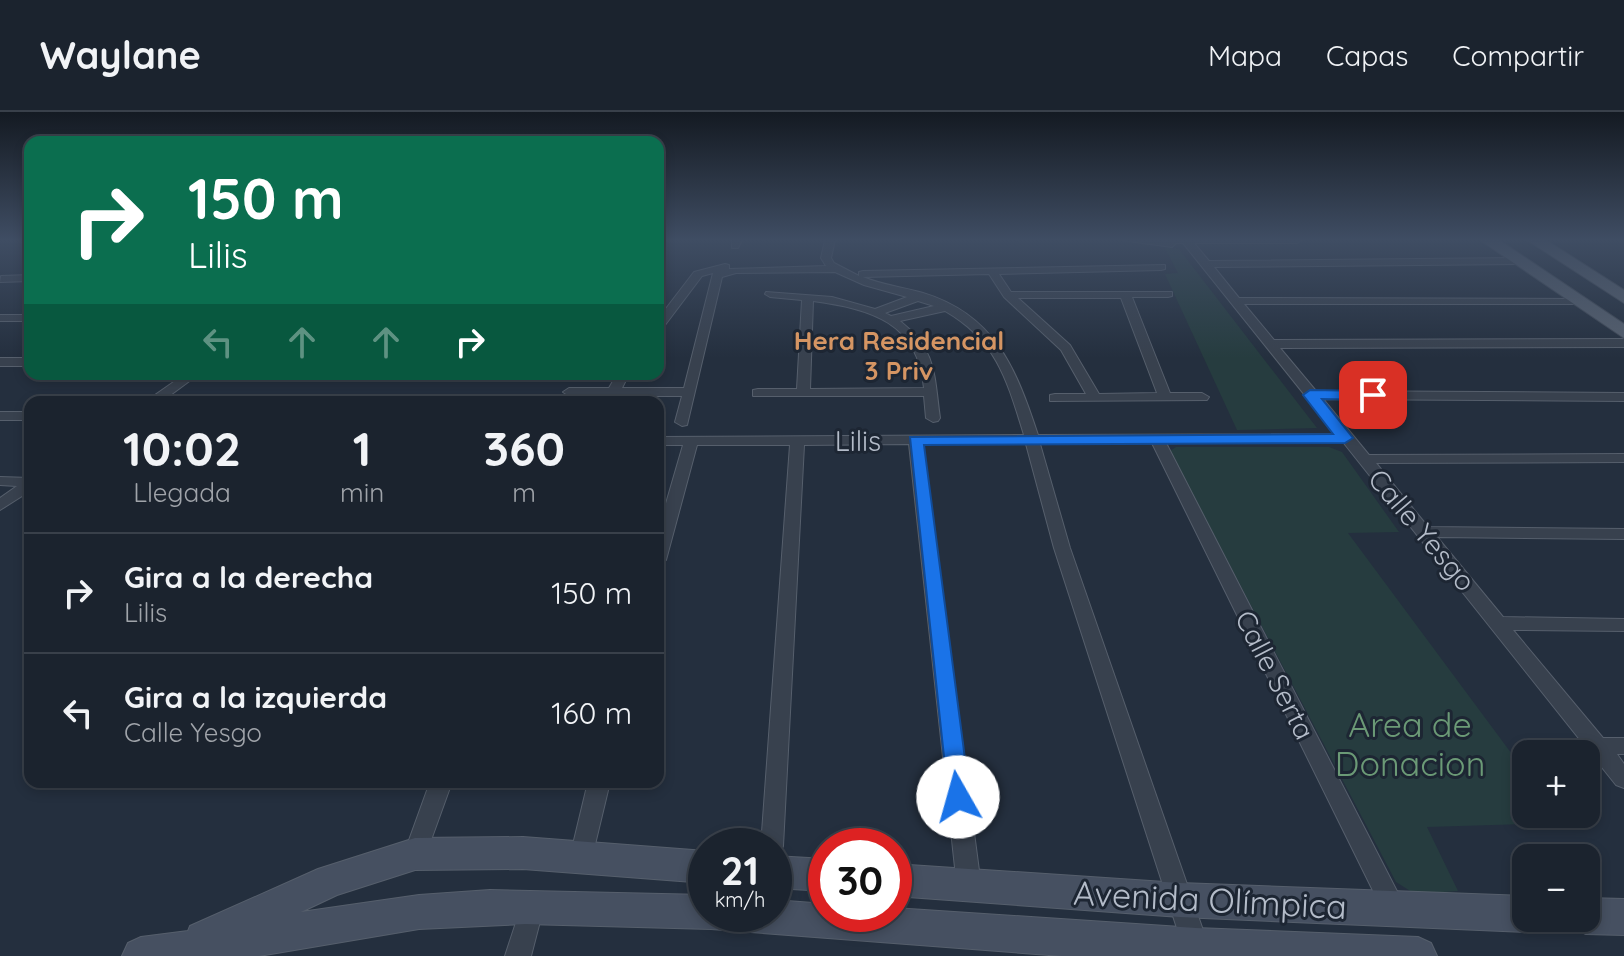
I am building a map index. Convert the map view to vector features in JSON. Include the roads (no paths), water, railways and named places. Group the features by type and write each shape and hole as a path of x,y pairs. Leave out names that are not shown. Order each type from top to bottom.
{"main road":[{"path":"1546,279 1624,332"},
{"path":"1595,279 1624,298"}],"street":[{"path":"664,319 694,279"},
{"path":"682,422 716,279"},
{"path":"865,279 947,307 974,324 1000,356 1031,439 1061,545 1197,952"},
{"path":"882,284 890,279"},
{"path":"997,279 1008,295 1066,348 1094,397"},
{"path":"1017,279 1025,294"},
{"name":"Calle Yesgo","path":"1216,279 1594,740"},
{"path":"685,292 711,293"},
{"path":"770,294 808,297 889,320 921,350 933,418"},
{"path":"1125,294 1165,397"},
{"path":"1008,295 1168,294"},
{"path":"873,313 921,296"},
{"path":"803,393 808,297"},
{"path":"1234,301 1578,301"},
{"path":"889,320 947,307"},
{"path":"0,318 24,318"},
{"path":"1270,344 1624,343"},
{"path":"0,362 24,362"},
{"path":"161,396 184,380"},
{"path":"613,392 620,380"},
{"path":"569,392 688,392"},
{"path":"758,393 929,392"},
{"path":"1310,395 1624,397"},
{"path":"1055,398 1202,397"},
{"path":"0,416 24,416"},
{"name":"Lilis","path":"664,441 1345,438"},
{"name":"Calle Serta","path":"1157,439 1394,909"},
{"path":"664,538 691,440"},
{"path":"773,828 797,441"},
{"path":"916,441 969,886"},
{"path":"1363,459 1624,458"},
{"path":"0,481 24,483"},
{"path":"0,505 24,487"},
{"path":"1425,532 1624,534"},
{"path":"1499,623 1624,625"},
{"path":"1600,746 1624,746"},
{"name":"Calle Yesgo","path":"1600,747 1624,779"},
{"path":"415,854 439,788"},
{"path":"581,857 598,788"},
{"path":"156,954 330,881 415,854 509,853 688,866"},
{"name":"Avenida Olímpica","path":"912,881 1180,900 1512,913"},
{"path":"156,954 344,922 434,911 532,906 688,912"},
{"path":"518,956 532,906"},
{"path":"1600,916 1624,917"},
{"name":"Avenida Olímpica","path":"792,920 1197,952 1418,956"}],"district":[{"name":"Hera Residencial 3 Priv","path":"899,356"}],"park label":[{"name":"Area de Donacion","path":"1410,744"}]}
